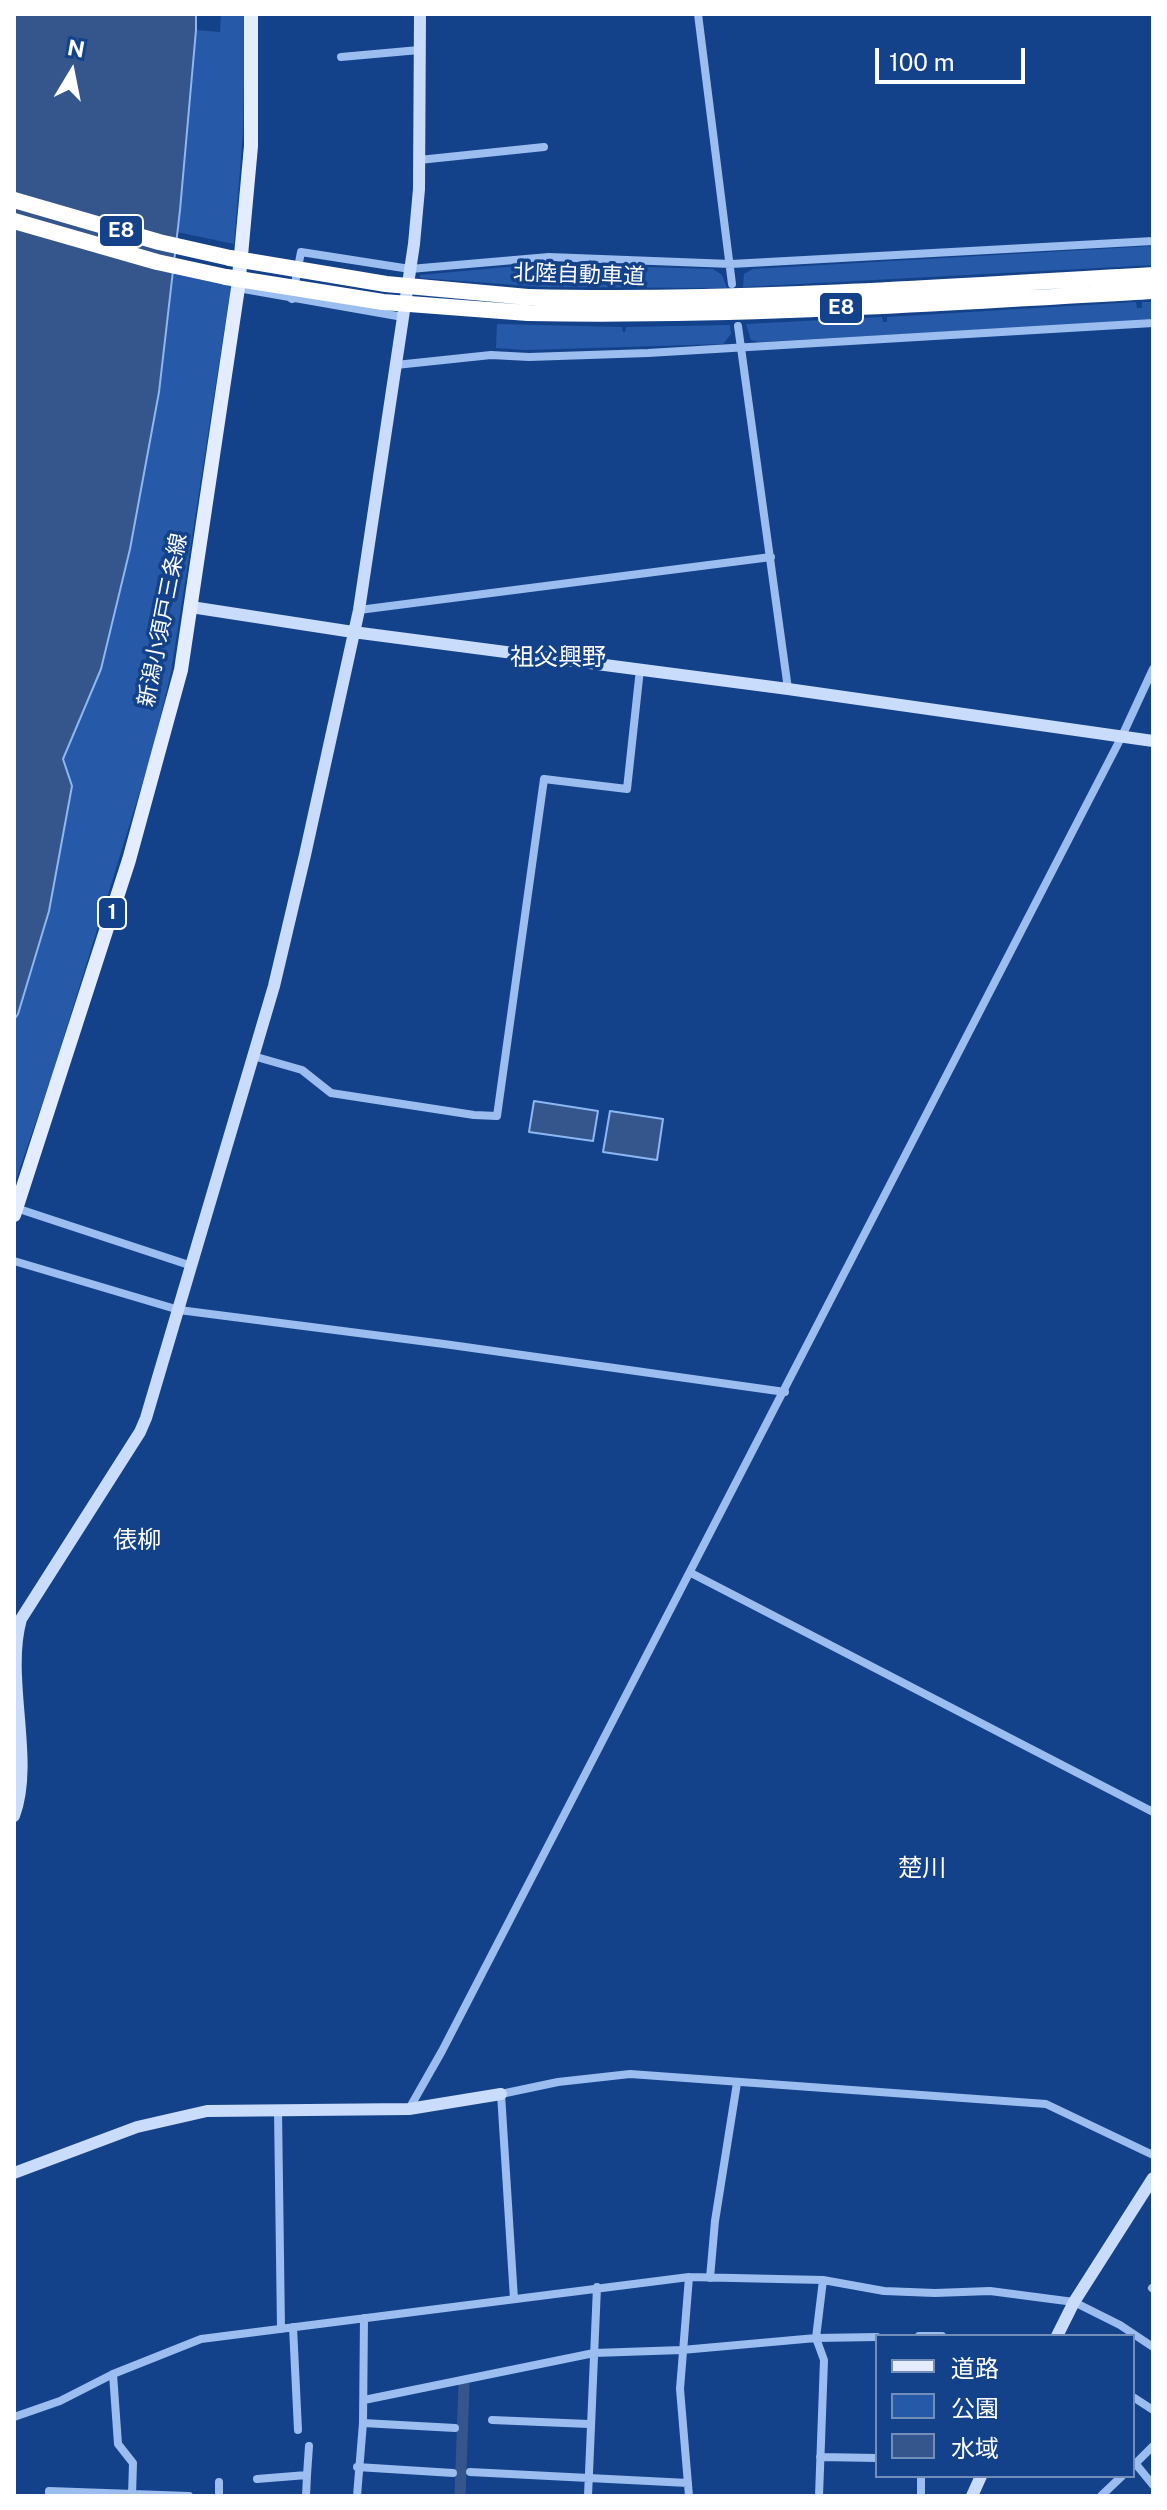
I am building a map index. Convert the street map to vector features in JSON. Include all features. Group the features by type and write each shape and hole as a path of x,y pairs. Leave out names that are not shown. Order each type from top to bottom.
{"highway":[{"name":"北陸自動車道","path":"14,200 159,242 243,260 528,305 623,315 751,312 1153,291"},
{"name":"北陸自動車道","path":"14,221 157,262 293,289 426,307 749,297 1153,275"}],"main road":[{"name":"新潟小須戸三条線","path":"15,1212 129,860 181,670 238,288 251,146 251,14"}],"street":[{"path":"14,1814 19,1799 17,1649 21,1619 140,1432 274,986 301,870 359,610 410,269 417,217 420,14"},
{"path":"698,14 732,284"},
{"path":"341,57 419,50"},
{"path":"419,160 544,147"},
{"path":"292,299 301,252 410,269 549,257 731,264 1153,241"},
{"path":"238,288 403,317"},
{"path":"396,365 491,355 559,356 1153,323"},
{"path":"738,326 788,689"},
{"path":"359,610 771,557"},
{"path":"191,607 353,632 1153,741"},
{"path":"253,1056 302,1070 331,1093 497,1116 544,779 627,789 640,669"},
{"path":"409,2109 785,1392 1122,736 1153,669"},
{"path":"15,1212 192,1266"},
{"path":"14,1261 179,1310 785,1392"},
{"path":"691,1573 1153,1812"},
{"path":"14,2173 137,2127 181,2115 207,2111 409,2109 558,2082 630,2074 1046,2104 1153,2155"},
{"path":"710,2278 715,2221 737,2083"},
{"path":"501,2094 514,2299"},
{"path":"278,2110 281,2329"},
{"path":"1058,2334 1074,2302 1153,2178"},
{"path":"689,2277 680,2389 689,2496"},
{"path":"14,2417 60,2401 113,2374 201,2339 689,2277 823,2280 884,2291 990,2291 1074,2302 1134,2334"},
{"path":"819,2496 824,2360 816,2338 823,2280"},
{"path":"588,2496 597,2287"},
{"path":"357,2496 364,2400 364,2318"},
{"path":"293,2327 298,2430"},
{"path":"1135,2335 1153,2347"},
{"path":"364,2400 594,2353 875,2337"},
{"path":"113,2374 118,2444 133,2463 132,2494"},
{"path":"1135,2398 1153,2410"},
{"path":"492,2420 589,2424"},
{"path":"363,2423 455,2428"},
{"path":"306,2496 309,2446"},
{"path":"1135,2463 1153,2446"},
{"path":"820,2457 875,2458"},
{"path":"1135,2465 1153,2485"},
{"path":"357,2467 453,2473"},
{"path":"470,2472 688,2483"},
{"path":"257,2479 307,2475"},
{"path":"1101,2496 1120,2478"},
{"path":"219,2482 219,2496"},
{"path":"49,2496 49,2491 189,2496"}],"green space":[{"path":"221,14 245,14 243,132 234,244 177,232 196,30 220,32"},
{"path":"1153,246 1153,265 743,287 744,274 753,269"},
{"path":"540,264 713,269 722,275 727,288 544,287 420,278 420,275"},
{"path":"173,274 231,286 171,672 152,752 52,1075 14,1185 14,1020 18,1014 72,786 63,759 101,669 130,549 159,392"},
{"path":"1136,302 1137,308 1142,308 1142,302 1153,302 1153,320 759,342 751,340 746,324 882,317 883,322 887,322 887,317"},
{"path":"497,324 622,327 623,332 626,327 730,325 731,334 723,344 526,350 496,348"}],"water":[{"path":"14,14 196,14 196,30 159,392 130,549 101,669 63,759 72,786 49,911 14,1020"},
{"path":"534,1101 598,1111 593,1141 529,1132"},
{"path":"610,1111 663,1119 657,1160 603,1152"}],"waterway":[{"path":"460,2496 464,2385"}],"district":[{"name":"祖父興野","path":"558,658"},
{"name":"俵柳","path":"137,1541"},
{"name":"楚川","path":"922,1869"}]}
